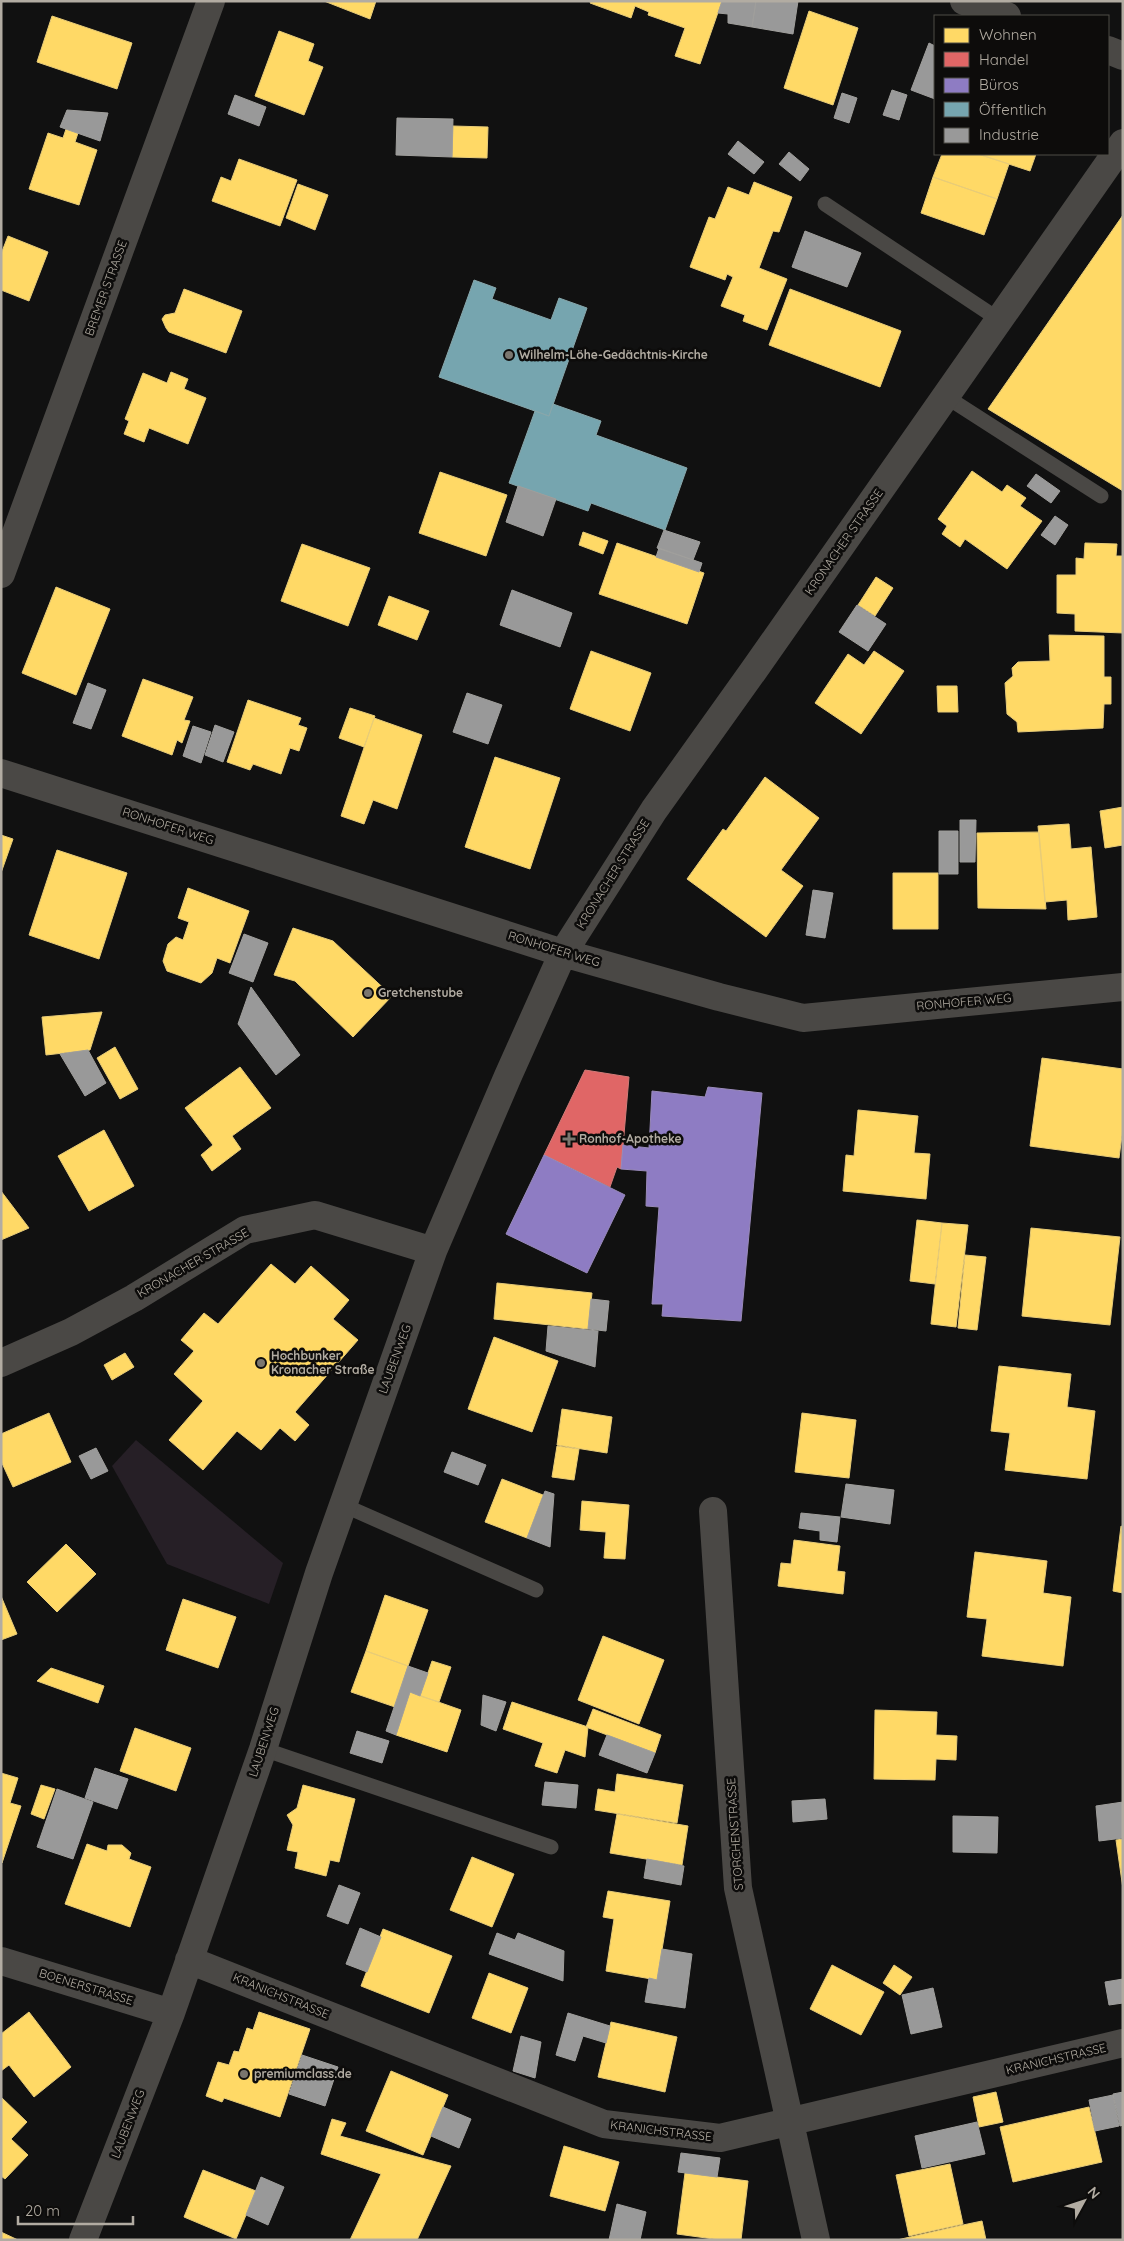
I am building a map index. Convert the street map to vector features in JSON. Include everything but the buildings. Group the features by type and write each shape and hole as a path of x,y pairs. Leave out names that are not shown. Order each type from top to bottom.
{"street":[{"name":"BREMER STRASSE","path":"1,574 211,1"},
{"path":"964,1 1005,15"},
{"path":"1109,50 1123,56"},
{"name":"KRONACHER STRASSE","path":"1,1363 71,1332 134,1298 245,1230 315,1215 434,1251 508,1076 563,953 654,810 1123,143"},
{"name":"RONHOFER WEG","path":"1,773 563,953 719,997 803,1018 1123,987"},
{"name":"LAUBENWEG","path":"92,2237 263,1749 319,1573 434,1251"},
{"name":"STORCHENSTRASSE","path":"713,1511 738,1888 816,2240"},
{"name":"KRANICHSTRASSE","path":"189,1960 604,2124 720,2138 1123,2043"},
{"name":"BOENERSTRASSE","path":"1,1961 171,2013"}],"lane":[{"path":"825,204 998,319"},
{"path":"945,396 1101,496"},
{"path":"343,1505 536,1590"},
{"path":"263,1749 550,1847"}],"shaded area":[{"path":"136,1440 283,1563 269,1604 167,1564 112,1466"}],"place":[{"name":"Wilhelm-Löhe-Gedächtnis-Kirche","path":"509,355"},
{"name":"Gretchenstube","path":"368,993"},
{"name":"Ronhof-Apotheke","path":"569,1139"},
{"name":"Hochbunker Kronacher Straße","path":"261,1363"},
{"name":"premiumclass.de","path":"244,2074"}]}
